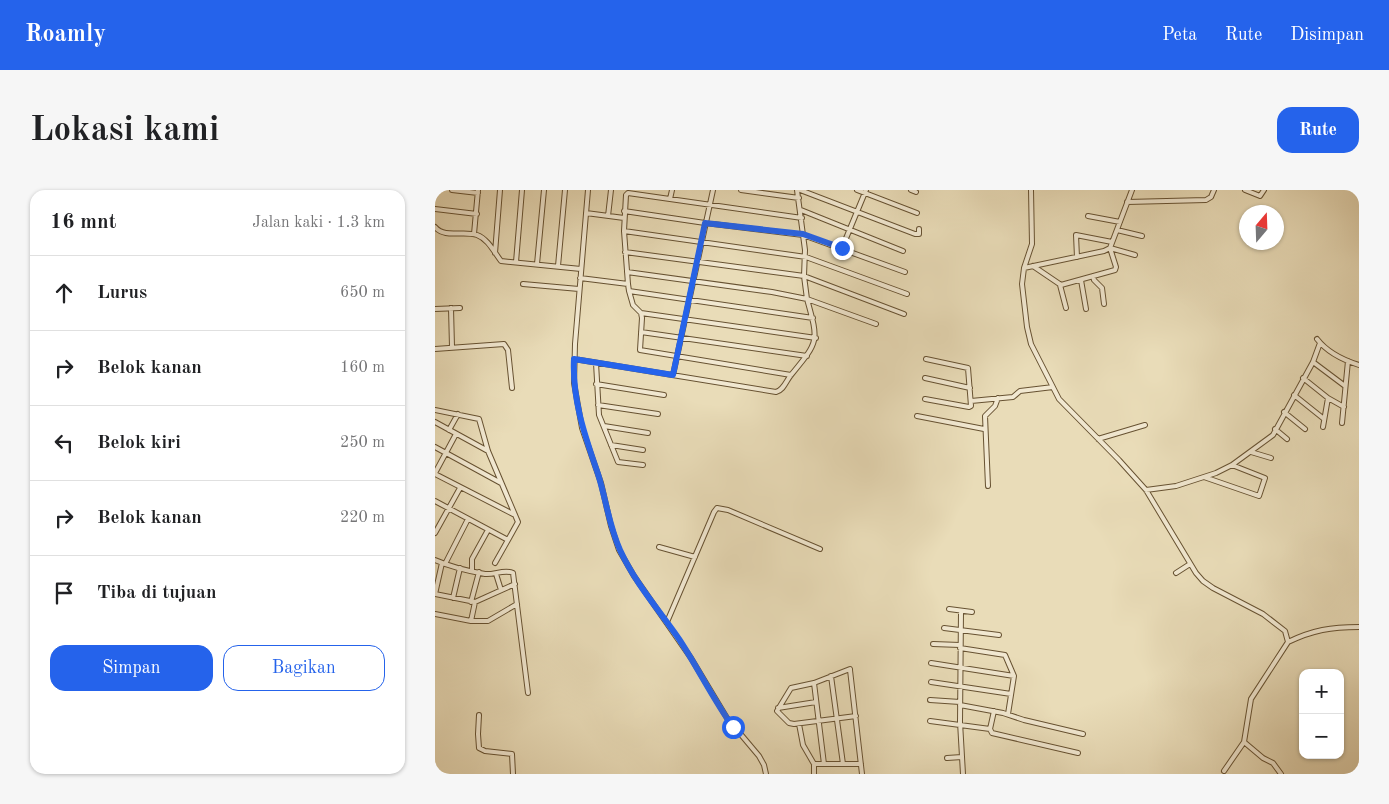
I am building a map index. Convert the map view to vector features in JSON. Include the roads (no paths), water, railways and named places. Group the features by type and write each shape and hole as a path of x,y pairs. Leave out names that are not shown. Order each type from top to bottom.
{"street":[{"path":"452,190 478,191 474,234"},
{"path":"495,253 500,190"},
{"path":"516,262 522,190"},
{"path":"537,264 544,190"},
{"path":"558,266 565,190"},
{"path":"588,190 579,290 574,383 582,428 601,483 613,533 628,566 691,658 727,718 759,756 766,774"},
{"path":"608,216 611,190"},
{"path":"670,199 672,190"},
{"path":"673,375 713,190"},
{"path":"741,190 799,198"},
{"path":"574,359 776,392 782,389 807,356 816,338 804,276 806,257 799,190 918,235 920,233 919,229"},
{"path":"857,190 917,213"},
{"path":"911,190 916,192"},
{"path":"1031,190 1032,244 1024,268 1022,284 1028,334 1059,399 1147,490 1190,564 1203,581 1263,614 1285,631 1288,642"},
{"path":"1059,285 1115,270 1116,267 1110,248 1132,190"},
{"path":"1127,202 1206,200 1211,197 1214,190"},
{"path":"1245,190 1260,196 1264,190"},
{"path":"791,375 640,350 643,318 633,305 627,284 624,211 626,195 629,192 801,218"},
{"path":"842,248 865,192"},
{"path":"435,209 477,214"},
{"path":"801,210 903,251"},
{"path":"624,211 705,223 803,234 905,272"},
{"path":"586,213 624,218"},
{"path":"1088,216 1120,222"},
{"path":"435,226 438,230 444,232 474,234 482,238 501,261 581,269"},
{"path":"1117,230 1142,236"},
{"path":"624,231 806,257 907,294"},
{"path":"1077,257 1076,235 1112,242"},
{"path":"1024,268 1110,248 1135,255"},
{"path":"625,252 804,276 904,314"},
{"path":"1033,266 1059,285 1065,308"},
{"path":"627,272 807,299 876,324"},
{"path":"1093,276 1094,280 1102,288 1104,304"},
{"path":"581,278 627,284"},
{"path":"1081,280 1086,309"},
{"path":"523,284 579,290"},
{"path":"629,291 813,318"},
{"path":"451,308 452,347"},
{"path":"435,309 460,308"},
{"path":"641,313 816,338"},
{"path":"641,332 807,356"},
{"path":"1317,339 1348,362 1359,365"},
{"path":"1147,490 1176,486 1232,465 1273,435 1313,362 1321,343"},
{"path":"435,349 504,344 508,350 512,388"},
{"path":"925,399 971,406 967,368 926,359"},
{"path":"1313,362 1345,386"},
{"path":"1342,423 1348,362"},
{"path":"596,363 599,415 618,462 643,465"},
{"path":"925,378 970,388"},
{"path":"1303,378 1328,398 1343,407"},
{"path":"596,384 664,395"},
{"path":"971,401 1013,397 1020,391 1053,388"},
{"path":"1294,395 1324,419"},
{"path":"987,486 985,416 995,406 998,398"},
{"path":"1323,426 1328,398"},
{"path":"598,405 658,414"},
{"path":"435,410 479,419 488,451 518,522 495,563"},
{"path":"1285,412 1305,429"},
{"path":"449,430 458,414"},
{"path":"917,416 984,429"},
{"path":"435,422 488,451"},
{"path":"1098,439 1145,425"},
{"path":"604,426 648,433"},
{"path":"1275,429 1287,439"},
{"path":"456,434 435,473 515,515"},
{"path":"611,446 643,450"},
{"path":"435,447 501,483"},
{"path":"1251,452 1271,458"},
{"path":"1204,477 1259,496 1265,478 1232,465"},
{"path":"435,533 461,488"},
{"path":"435,501 508,540"},
{"path":"667,622 714,512 719,508 820,548"},
{"path":"468,519 443,563 435,594 473,602 515,584"},
{"path":"472,571 471,563 474,555 488,530"},
{"path":"659,547 695,557"},
{"path":"435,560 472,571 496,574 507,571 512,572 528,693"},
{"path":"1176,573 1190,564"},
{"path":"453,598 460,568"},
{"path":"471,622 479,572"},
{"path":"496,574 501,590"},
{"path":"435,614 471,622 488,621 517,604"},
{"path":"949,609 973,612"},
{"path":"961,611 959,686 963,774"},
{"path":"1223,771 1244,742 1251,699 1288,642 1305,634 1329,627 1359,627"},
{"path":"944,628 999,635"},
{"path":"933,644 960,646 1005,655 1014,676 1008,714"},
{"path":"931,664 960,666 1014,676"},
{"path":"855,716 799,724 789,723 778,712 778,708 791,688 814,684 850,669 862,774"},
{"path":"831,676 843,764"},
{"path":"931,682 1011,694"},
{"path":"814,684 824,764"},
{"path":"931,700 960,703 1083,734"},
{"path":"778,708 816,702"},
{"path":"990,729 994,711"},
{"path":"479,715 479,748 485,751 512,754 513,774"},
{"path":"930,721 990,729 992,733 1078,753"},
{"path":"799,724 803,745 814,764 814,774"},
{"path":"1244,742 1263,758 1273,763 1281,774"},
{"path":"947,758 962,758"},
{"path":"814,764 861,764"}]}
